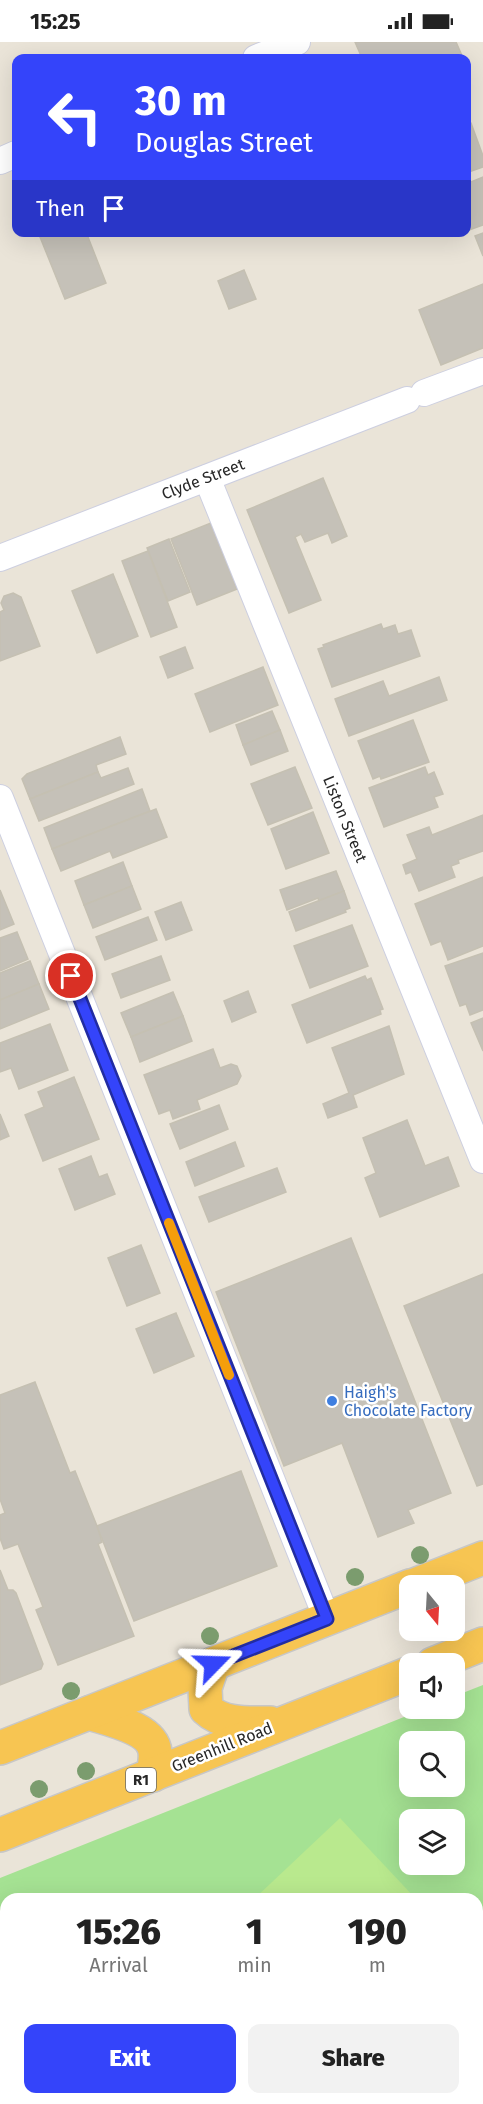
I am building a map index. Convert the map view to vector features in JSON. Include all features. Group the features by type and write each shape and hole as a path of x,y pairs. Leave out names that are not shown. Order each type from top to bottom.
{"highway":[{"path":"438,1575 483,1557"},
{"path":"0,1748 399,1591"},
{"path":"460,1653 483,1644"},
{"path":"213,1664 205,1688 206,1709 213,1716 245,1723 281,1723"},
{"name":"Greenhill Road","path":"0,1835 399,1677"},
{"path":"89,1713 132,1727 149,1739 156,1750 153,1775"}],"street":[{"path":"266,54 297,42"},
{"name":"Clyde Street","path":"0,558 483,371"},
{"name":"Liston Street","path":"207,478 483,1160"},
{"path":"0,798 327,1619"}],"green space":[{"path":"483,1685 483,1893 0,1893 0,1878 399,1719 465,1719 465,1692"},
{"path":"340,1818 410,1893 260,1893"}],"building":[{"path":"355,42 456,42 461,54 360,54"},
{"path":"471,123 483,156 483,167 471,171"},
{"path":"483,177 483,225 471,229 471,182"},
{"path":"483,233 483,256 475,236"},
{"path":"40,237 88,237 106,283 65,299"},
{"path":"244,270 256,299 229,309 218,281"},
{"path":"483,284 483,348 441,365 419,310"},
{"path":"323,478 347,536 332,543 328,533 305,542 301,534 295,537 321,600 289,613 247,510"},
{"path":"211,523 237,589 197,605 171,539"},
{"path":"169,539 190,592 168,601 147,548"},
{"path":"148,551 177,627 151,637 122,561"},
{"path":"113,574 138,636 97,653 72,591"},
{"path":"13,593 21,597 40,646 0,661 0,612 4,610 1,603 4,596"},
{"path":"381,624 383,629 395,625 398,634 411,630 420,656 332,687 318,649 324,647 323,645"},
{"path":"185,647 193,668 168,678 160,657"},
{"path":"263,667 278,705 210,732 195,694"},
{"path":"439,677 447,700 349,736 335,699 383,681 389,696"},
{"path":"272,711 280,730 243,745 236,725"},
{"path":"413,720 429,762 381,779 380,776 373,779 358,741"},
{"path":"280,730 288,751 251,765 243,745"},
{"path":"120,737 126,754 96,765 98,772 30,799 22,779 27,774"},
{"path":"295,767 312,808 268,825 251,784"},
{"path":"425,767 428,775 434,772 443,794 434,797 438,807 384,827 369,788"},
{"path":"128,768 134,784 39,821 30,799 98,772 101,778"},
{"path":"142,789 150,811 52,849 44,828"},
{"path":"156,809 167,837 113,858 110,851 61,871 52,849"},
{"path":"313,812 329,853 286,869 271,829"},
{"path":"483,815 483,851 458,860 459,863 451,866 455,877 419,891 411,872 406,874 403,865 417,859 407,835 429,827 432,835"},
{"path":"123,862 132,886 84,905 75,881"},
{"path":"336,871 344,891 287,910 280,890"},
{"path":"483,877 483,946 448,960 441,941 431,945 415,904"},
{"path":"132,886 141,909 93,928 84,905"},
{"path":"0,890 14,924 0,930"},
{"path":"344,891 350,908 345,910 346,912 296,931 289,912"},
{"path":"181,902 192,930 166,940 155,912"},
{"path":"148,917 157,940 105,960 96,937"},
{"path":"352,925 368,966 310,988 294,946"},
{"path":"17,932 28,959 0,971 0,938"},
{"path":"483,953 483,1010 470,1015 466,1004 460,1006 445,966"},
{"path":"161,956 170,980 121,998 112,974"},
{"path":"30,961 39,984 0,1000 0,973"},
{"path":"365,976 367,980 371,978 383,1009 380,1010 381,1014 307,1043 292,1005"},
{"path":"39,984 49,1009 0,1029 0,1000"},
{"path":"248,991 256,1012 232,1022 224,1001"},
{"path":"173,992 183,1016 131,1037 121,1013"},
{"path":"183,1016 192,1041 140,1062 131,1037"},
{"path":"483,1018 483,1051 471,1023"},
{"path":"50,1024 68,1070 19,1089 11,1068 0,1072 0,1043"},
{"path":"389,1026 404,1074 353,1095 357,1107 328,1118 323,1104 349,1093 332,1048"},
{"path":"213,1049 220,1068 231,1064 237,1066 241,1076 237,1084 197,1100 200,1109 173,1119 170,1110 159,1114 144,1075"},
{"path":"74,1077 99,1139 43,1161 25,1115 44,1107 38,1092"},
{"path":"219,1105 228,1129 180,1149 170,1124"},
{"path":"0,1114 9,1136 0,1140"},
{"path":"407,1120 425,1166 448,1157 459,1186 380,1217 365,1178 376,1173 363,1138"},
{"path":"235,1142 244,1166 195,1186 186,1162"},
{"path":"91,1156 99,1177 107,1174 115,1194 75,1210 59,1169"},
{"path":"277,1168 286,1192 209,1222 199,1197"},
{"path":"351,1238 451,1493 408,1510 414,1523 378,1537 342,1443 284,1466 216,1292"},
{"path":"141,1245 160,1293 127,1306 108,1258"},
{"path":"483,1274 483,1484 477,1486 404,1306"},
{"path":"176,1313 194,1356 154,1373 136,1329"},
{"path":"35,1382 70,1473 75,1471 97,1526 102,1542 98,1544 134,1636 58,1665 36,1610 43,1607 18,1544 4,1549 0,1538 0,1515 5,1513 0,1499 0,1395"},
{"path":"241,1471 277,1566 134,1621 97,1526"},
{"path":"0,1570 8,1590 16,1593 43,1664 41,1669 0,1685"}],"slow traffic":[{"path":"169,1223 229,1375"}],"place":[{"name":"Haigh's Chocolate Factory","path":"332,1401"}],"route":[{"path":"71,976 327,1619 213,1664"}]}
